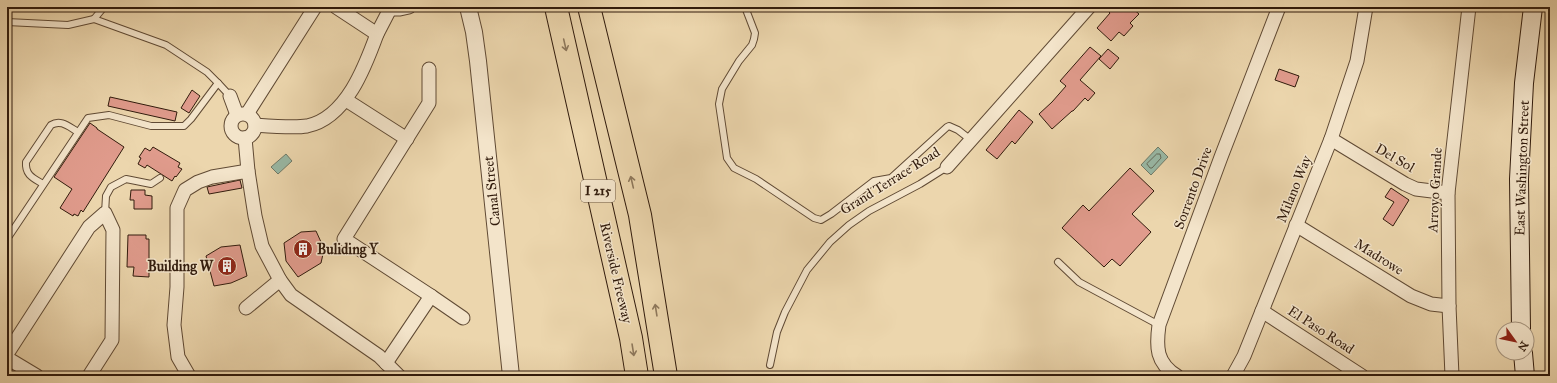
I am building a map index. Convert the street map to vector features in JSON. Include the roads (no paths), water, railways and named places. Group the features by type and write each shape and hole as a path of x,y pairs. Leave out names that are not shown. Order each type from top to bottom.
{"highway":[{"name":"Riverside Freeway","path":"556,7 631,338 637,376"},
{"name":"I 215","path":"589,7 640,215 666,376"}],"main road":[{"name":"East Washington Street","path":"1521,321 1520,179 1524,83 1533,7"},
{"path":"1524,361 1525,376"}],"street":[{"path":"230,96 242,115 252,119 255,125 252,133 245,138 238,137 232,132 232,121 242,115 315,7"},
{"path":"336,7 377,34"},
{"path":"255,125 308,126 332,115 346,100 370,53 384,18 391,8 400,9 409,7"},
{"name":"Canal Street","path":"468,7 474,32 478,61 511,376"},
{"name":"Grand Terrace Road","path":"947,167 1089,7"},
{"name":"Sorrento Drive","path":"1177,376 1163,364 1158,351 1157,337 1159,325 1221,157 1279,7"},
{"name":"Milano Way","path":"1233,376 1244,356 1331,138 1357,61 1366,7"},
{"name":"Arroyo Grande","path":"1452,376 1449,306 1448,193 1469,7"},
{"path":"429,69 429,103 344,239 463,318"},
{"path":"346,100 407,139"},
{"path":"245,138 248,171 255,216 262,246 280,280 290,294 379,356 399,376"},
{"name":"Del Sol","path":"1331,138 1405,184 1416,189 1448,193"},
{"path":"189,376 178,357 174,325 177,287 177,208 185,190 198,182 212,177 248,171"},
{"path":"7,354 89,227 105,213 113,230 112,340 89,376"},
{"name":"Madrowe","path":"1296,225 1411,296 1431,304 1449,306"},
{"path":"246,308 280,280"},
{"path":"386,363 431,296"},
{"name":"El Paso Road","path":"1262,311 1362,376"},
{"path":"7,358 36,376"}],"lane":[{"path":"94,19 104,7"},
{"path":"745,7 754,32 754,38 752,45 739,61 722,89 719,104 727,158 734,168 756,179 814,218 821,220 831,214 874,181 891,178 949,126 971,140"},
{"path":"7,22 68,25 94,19 166,45 207,72 230,96"},
{"path":"7,239 88,118 109,116 151,126 184,126 218,84"},
{"path":"43,184 27,174 26,162 51,125 56,122 63,123 78,132"},
{"name":"Grand Terrace Road","path":"770,364 777,332 785,312 807,270 830,242 849,225 869,211 920,184 947,167"},
{"path":"105,213 106,196 111,187 126,179 151,184 160,178"},
{"path":"1058,262 1078,282 1159,325"}],"water":[{"path":"1158,147 1168,157 1151,175 1141,165"},
{"path":"286,154 292,161 278,174 271,167"}],"place":[{"name":"Buliding Y","path":"303,249"},
{"name":"Building W","path":"227,266"}]}
